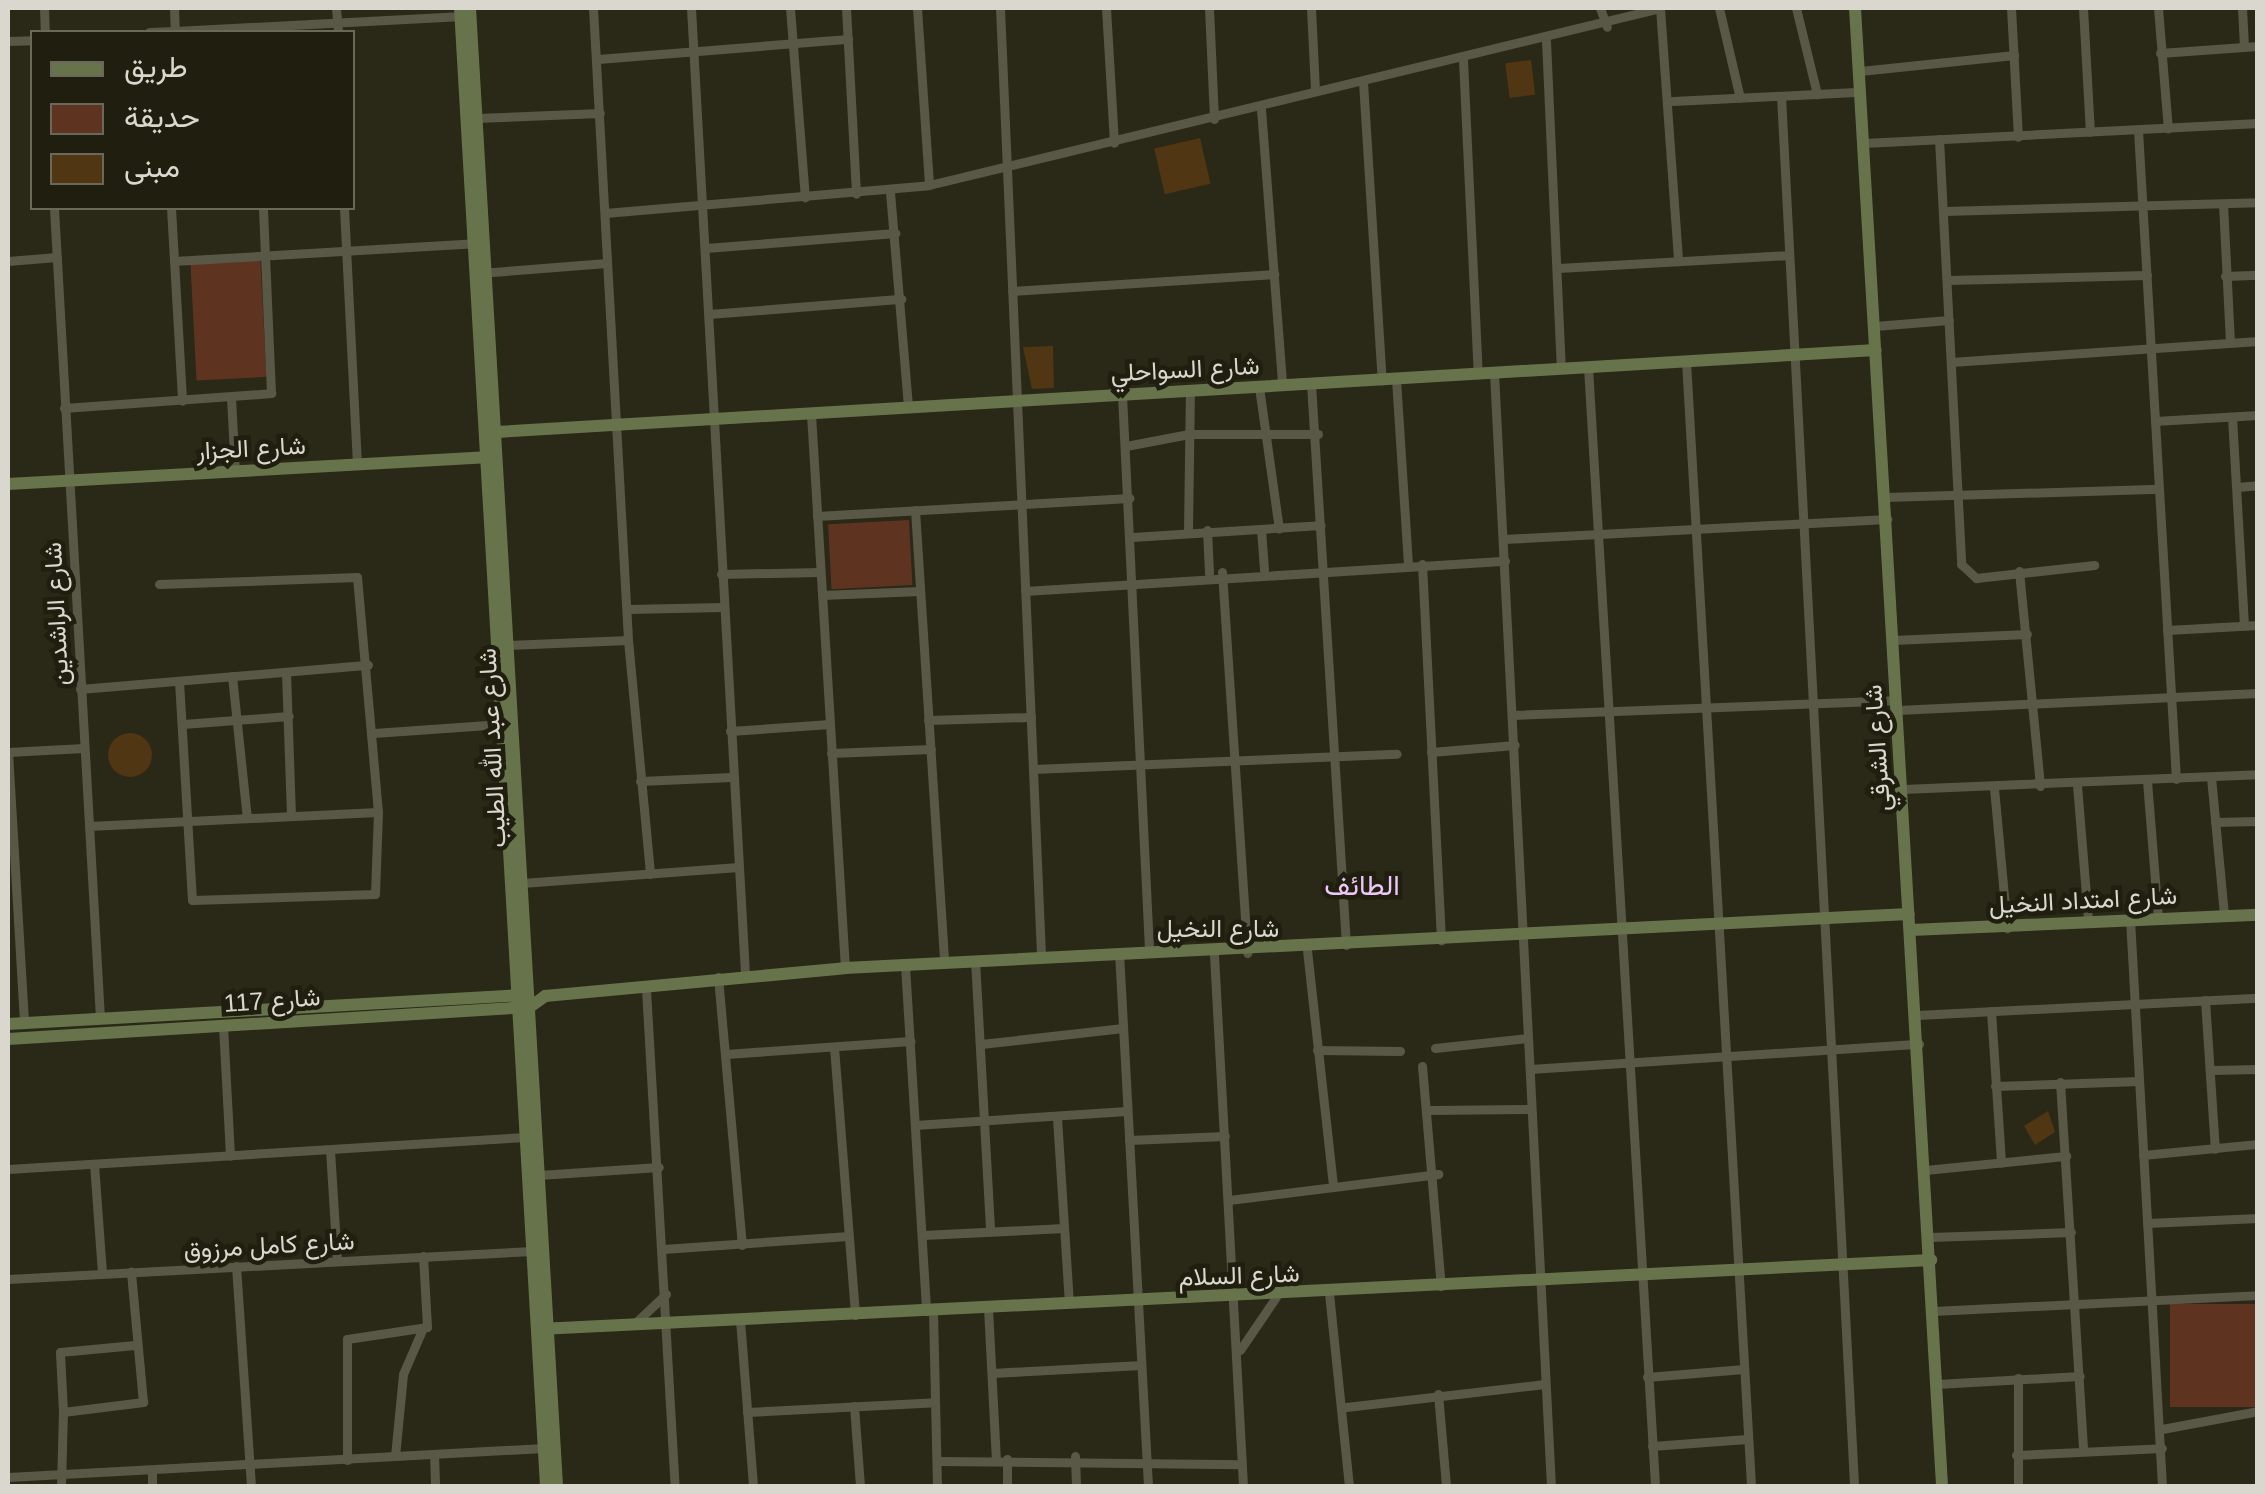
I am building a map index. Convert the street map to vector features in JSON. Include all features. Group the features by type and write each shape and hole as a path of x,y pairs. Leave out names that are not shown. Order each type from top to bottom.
{"street":[{"path":"336,8 338,30"},
{"path":"593,8 628,640 650,874"},
{"path":"691,8 745,974"},
{"path":"790,8 805,197"},
{"path":"846,8 856,194"},
{"path":"917,8 930,185"},
{"path":"1000,8 1041,956"},
{"path":"1106,8 1114,143"},
{"path":"1209,8 1214,120"},
{"path":"1311,8 1315,90"},
{"path":"1600,8 1607,27"},
{"path":"605,213 890,192 930,185 1261,109 1315,90 1607,27 1660,8 1673,101 1678,261"},
{"path":"1720,8 1740,98"},
{"path":"1796,8 1817,94"},
{"name":"شارع الشرقي","path":"1856,8 1942,1486"},
{"path":"2011,8 2018,136"},
{"path":"2083,8 2090,132"},
{"path":"2158,8 2168,128"},
{"path":"2242,8 2244,47"},
{"path":"190,30 465,12"},
{"name":"شارع عبد الله الطيب","path":"465,12 477,118 502,724 522,883 532,1250 557,1486"},
{"name":"شارع عبد الله الطيب","path":"465,12 474,243 481,273"},
{"path":"598,60 848,39"},
{"path":"1546,41 1561,369"},
{"path":"2160,54 2258,46"},
{"path":"1860,71 2014,55"},
{"path":"1464,60 1478,374"},
{"path":"1363,82 1408,565"},
{"path":"1673,101 1860,92"},
{"path":"1781,96 1854,1486"},
{"path":"1261,109 1282,386"},
{"path":"477,118 600,113"},
{"path":"1864,143 2258,123"},
{"path":"2138,130 2176,779"},
{"path":"1939,139 1958,492 1966,572 2094,565"},
{"path":"890,192 908,408"},
{"path":"1944,211 2258,202"},
{"path":"2223,204 2230,343"},
{"name":"شارع الراشدين","path":"54,210 100,1018"},
{"path":"171,210 182,401"},
{"path":"64,408 271,393 263,210"},
{"path":"344,210 357,464"},
{"path":"706,248 895,234"},
{"path":"174,261 474,243"},
{"path":"1558,268 1788,255"},
{"path":"8,261 56,258"},
{"path":"481,273 607,264"},
{"path":"1012,291 1274,274"},
{"path":"1947,280 2147,275"},
{"path":"2225,276 2258,275"},
{"path":"709,314 901,300"},
{"path":"1874,326 1949,320"},
{"path":"1951,362 2258,341"},
{"name":"شارع السواحلي","path":"491,433 1876,350"},
{"path":"1686,361 1751,1486"},
{"path":"1588,367 1655,1486"},
{"path":"1494,373 1551,1486"},
{"path":"1312,384 1318,434 1319,568 1346,948"},
{"path":"1259,387 1272,438 1280,529"},
{"path":"1188,530 1190,391"},
{"path":"1122,395 1132,537 1149,950"},
{"path":"232,398 235,471"},
{"path":"811,414 844,968"},
{"path":"2155,421 2258,416"},
{"path":"2232,417 2244,626"},
{"path":"1126,446 1189,434 1272,438 1318,434"},
{"name":"شارع عبد الله الطيب","path":"492,457 508,645 513,820 539,1174 546,1486"},
{"name":"شارع الجزار","path":"8,484 492,457"},
{"path":"2237,487 2258,485"},
{"path":"1885,497 2159,489"},
{"path":"817,516 1129,498"},
{"path":"915,510 944,962"},
{"path":"1504,539 1887,518"},
{"path":"1132,537 1188,530 1321,525"},
{"path":"1261,529 1264,570"},
{"path":"1208,530 1210,573"},
{"path":"1025,591 1222,572 1505,560"},
{"path":"1422,564 1441,942"},
{"path":"2019,571 2038,707 2040,786"},
{"path":"721,574 820,572"},
{"path":"1222,572 1248,953"},
{"path":"159,584 357,577 368,665 378,812 379,886 369,896 192,900 179,681"},
{"path":"822,595 920,591"},
{"path":"628,609 723,607"},
{"path":"2167,630 2258,625"},
{"path":"1893,640 2027,634"},
{"path":"508,645 628,640"},
{"path":"80,689 368,665"},
{"path":"286,672 291,816"},
{"path":"232,676 246,818"},
{"path":"1513,715 1812,704 2038,707 2258,693"},
{"path":"183,724 290,716"},
{"path":"928,720 1031,717"},
{"path":"374,733 502,724"},
{"path":"730,731 830,724"},
{"path":"1431,752 1515,745"},
{"path":"24,1022 8,752 84,748"},
{"path":"831,753 931,749"},
{"path":"1033,769 1397,754"},
{"path":"1903,789 2078,785 2258,774"},
{"path":"640,780 732,777"},
{"path":"2211,777 2224,916"},
{"path":"2148,781 2158,918"},
{"path":"2078,785 2088,920"},
{"path":"1994,788 2007,928"},
{"path":"89,826 378,812"},
{"path":"2215,822 2258,821"},
{"path":"522,883 738,867"},
{"name":"شارع النخيل","path":"527,1001 745,974 1149,950 1214,955 1718,922 1909,914"},
{"name":"شارع امتداد النخيل","path":"1912,930 2258,915"},
{"path":"2130,920 2162,1429 2162,1486"},
{"path":"1306,950 1333,1186"},
{"path":"1118,952 1148,1486"},
{"path":"1214,955 1244,1486"},
{"path":"975,960 987,1120 990,1232"},
{"path":"905,965 930,1311 938,1486"},
{"path":"718,977 742,1245"},
{"path":"646,989 675,1486"},
{"path":"1917,1015 2258,998"},
{"path":"2204,1000 2215,1149"},
{"name":"شارع 117","path":"8,1024 527,1001"},
{"name":"شارع 117","path":"8,1039 527,1001"},
{"path":"1992,1011 2001,1163"},
{"path":"67,1020 67,1036"},
{"path":"223,1026 230,1156"},
{"path":"981,1044 1123,1028"},
{"path":"1436,1048 1528,1038"},
{"path":"726,1054 911,1042"},
{"path":"1530,1069 1919,1044"},
{"path":"834,1046 855,1314"},
{"path":"1318,1050 1400,1050"},
{"path":"1422,1066 1438,1174 1441,1286"},
{"path":"2212,1070 2258,1069"},
{"path":"1995,1086 2139,1080"},
{"path":"2060,1082 2082,1450"},
{"path":"1430,1110 1530,1109"},
{"path":"915,1125 1127,1111"},
{"path":"1056,1118 1068,1304"},
{"path":"1129,1140 1225,1136"},
{"path":"8,1169 526,1137"},
{"path":"2143,1155 2258,1144"},
{"path":"330,1150 336,1261"},
{"path":"1926,1170 2066,1156"},
{"path":"94,1164 102,1274"},
{"path":"539,1174 659,1167"},
{"path":"1229,1200 1438,1174"},
{"path":"2148,1224 2258,1218"},
{"path":"923,1235 1064,1228"},
{"path":"1930,1237 2071,1232"},
{"path":"663,1249 849,1236"},
{"name":"شارع كامل مرزوق","path":"8,1278 532,1250"},
{"path":"395,1456 403,1374 422,1330 424,1256"},
{"name":"شارع السلام","path":"542,1329 1138,1300 1235,1300 1931,1260"},
{"path":"236,1266 251,1486"},
{"path":"62,1412 140,1406 131,1272"},
{"path":"1329,1293 1346,1408 1349,1486"},
{"path":"634,1324 666,1294"},
{"path":"1933,1312 2258,1295"},
{"path":"1238,1352 1276,1297"},
{"path":"988,1308 1001,1459 1008,1486"},
{"path":"740,1320 753,1486"},
{"path":"348,1460 348,1339 422,1330"},
{"path":"61,1481 60,1352 135,1345"},
{"path":"992,1373 1141,1365"},
{"path":"1648,1377 1744,1369"},
{"path":"1937,1384 2080,1376"},
{"path":"2018,1378 2018,1486"},
{"path":"1346,1408 1544,1384"},
{"path":"1438,1394 1446,1486"},
{"path":"747,1412 935,1402"},
{"path":"854,1406 860,1486"},
{"path":"2162,1429 2258,1411"},
{"path":"1652,1446 1747,1439"},
{"path":"8,1477 61,1481 250,1465 544,1448"},
{"path":"2016,1455 2162,1448"},
{"path":"434,1454 435,1486"},
{"path":"936,1461 1075,1456 1242,1464"},
{"path":"1075,1456 1076,1486"},
{"path":"152,1472 152,1486"}],"green space":[{"path":"260,254 266,377 197,380 190,258"},
{"path":"909,520 912,585 832,589 828,524"},
{"path":"2170,1304 2257,1304 2257,1407 2170,1407"}],"building":[{"path":"1531,60 1535,95 1509,98 1505,63"},
{"path":"1200,138 1211,184 1165,194 1154,149"},
{"path":"1053,346 1054,388 1032,389 1023,347"},
{"path":"130,733 146,739 152,755 146,771 130,777 114,771 108,755 114,739"},
{"path":"2048,1111 2055,1132 2035,1145 2024,1126"}],"district":[{"name":"الطائف","path":"1362,886"}]}
